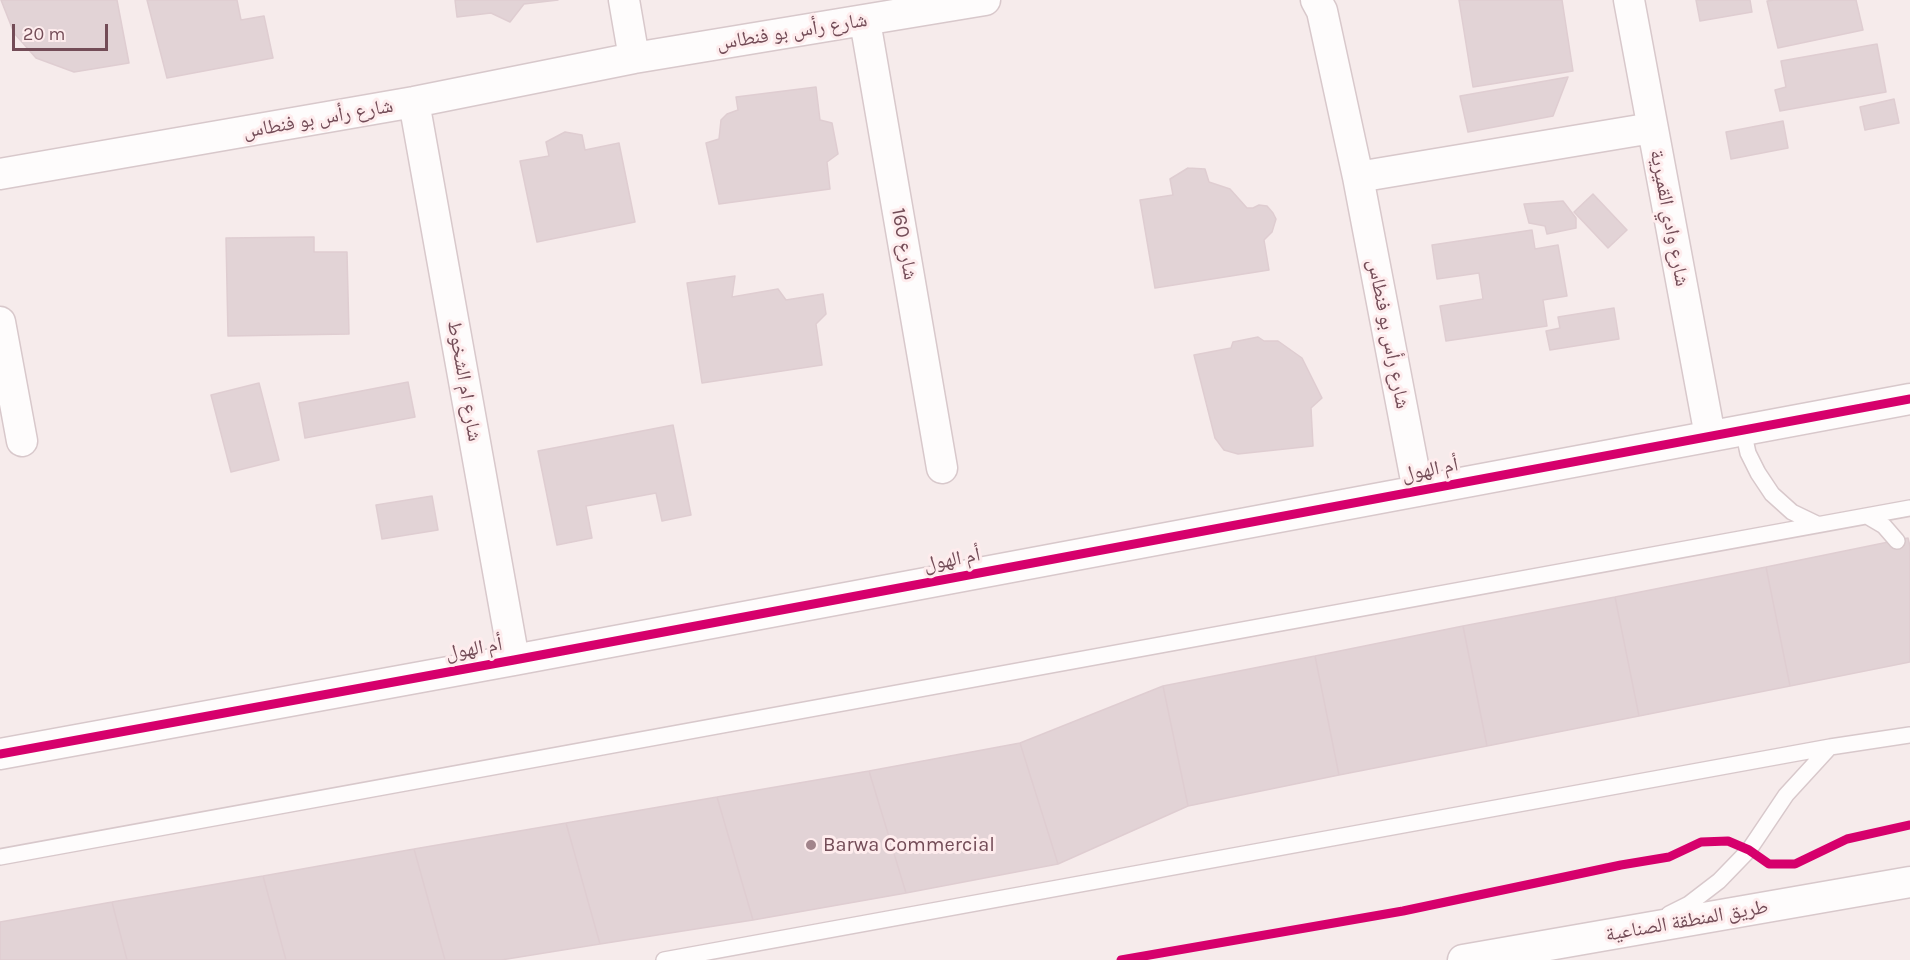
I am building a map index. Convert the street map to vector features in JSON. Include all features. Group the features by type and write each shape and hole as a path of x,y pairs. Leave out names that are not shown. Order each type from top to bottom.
{"street":[{"path":"624,0 634,58"},
{"name":"شارع رأس بو فنطاس","path":"0,174 414,102 634,58 985,0"},
{"name":"شارع رأس بو فنطاس","path":"1316,0 1322,11 1358,177 1418,491"},
{"name":"شارع وادي القميرية","path":"1629,0 1710,436"},
{"name":"شارع 160","path":"865,21 942,468"},
{"name":"شارع ام الشخوط","path":"414,102 514,660"},
{"path":"1358,177 1652,128"},
{"path":"0,322 22,441"},
{"name":"أم الهول","path":"0,754 1910,399"},
{"name":"طريق المنطقة الصناعية","path":"1463,960 1910,882"}],"lane":[{"path":"1743,430 1748,453 1772,494 1792,512 1817,525"},
{"path":"0,857 1910,508"},
{"path":"1867,516 1884,526 1897,541"},
{"path":"664,960 1830,747 1910,735"},
{"path":"1636,930 1689,904 1719,881 1749,850 1786,795 1830,747"}],"building":[{"path":"1,0 117,0 129,63 74,72 36,58 14,33"},
{"path":"147,0 237,0 241,20 264,16 273,58 167,78"},
{"path":"455,0 558,0 524,4 510,22 491,13 457,17"},
{"path":"1459,0 1562,0 1573,71 1473,87"},
{"path":"1696,0 1750,0 1752,12 1700,21"},
{"path":"1856,0 1863,30 1778,48 1767,1"},
{"path":"1877,44 1886,92 1780,111 1775,90 1786,87 1781,61"},
{"path":"1568,77 1553,116 1468,132 1460,96"},
{"path":"816,87 820,120 832,123 838,154 827,162 830,189 719,204 706,143 719,139 721,120 727,114 738,110 736,97"},
{"path":"1894,99 1899,123 1865,130 1860,107"},
{"path":"1783,121 1788,148 1731,159 1726,132"},
{"path":"565,132 582,135 585,150 619,143 635,222 537,242 520,161 549,156 546,142"},
{"path":"1188,168 1205,169 1209,182 1230,189 1247,208 1267,206 1273,213 1276,219 1272,232 1264,240 1269,270 1155,288 1140,200 1173,195 1170,179"},
{"path":"1593,194 1627,230 1608,248 1574,212"},
{"path":"1563,201 1576,218 1576,228 1547,234 1545,226 1529,223 1524,204"},
{"path":"1532,230 1535,249 1558,245 1567,296 1543,300 1547,326 1446,341 1440,306 1483,299 1479,273 1437,279 1432,245"},
{"path":"314,237 314,252 347,252 349,334 228,336 226,238"},
{"path":"735,276 732,297 778,289 786,300 823,294 826,314 816,324 822,365 702,383 687,283"},
{"path":"1614,308 1619,339 1550,350 1546,331 1560,328 1558,317"},
{"path":"1258,337 1264,341 1278,341 1302,358 1322,398 1311,408 1313,446 1238,454 1224,450 1215,438 1194,355 1231,348 1233,342"},
{"path":"408,382 415,417 305,438 299,403"},
{"path":"259,383 279,460 231,472 211,395"},
{"path":"673,425 691,515 662,521 656,493 586,506 592,538 557,545 538,451"},
{"path":"432,496 438,530 382,539 376,505"},
{"path":"1908,538 1910,546 1910,662 1790,686 1766,567"},
{"path":"1766,567 1790,686 1639,716 1615,597"},
{"path":"1615,597 1639,716 1487,746 1463,626"},
{"path":"1463,626 1487,746 1339,775 1315,656"},
{"path":"1315,656 1339,775 1188,806 1163,686"},
{"name":"Barwa Commercial","path":"1163,686 1188,806 1058,864 1020,743"},
{"name":"Barwa Commercial","path":"1020,743 1058,864 906,893 869,771"},
{"name":"Barwa Commercial","path":"869,771 906,893 753,920 717,797"},
{"path":"717,797 753,920 600,944 566,823"},
{"path":"566,823 600,944 501,960 445,960 414,849"},
{"path":"414,849 445,960 286,960 263,876"},
{"path":"263,876 286,960 127,960 112,902"},
{"path":"112,902 127,960 0,960 0,922"}],"cycle path":[{"path":"0,754 1910,399"},
{"path":"1121,960 1403,911 1669,857 1701,842 1728,841 1749,850 1769,864 1795,864 1847,839 1910,825"}],"place":[{"name":"Barwa Commercial","path":"811,845"}]}
